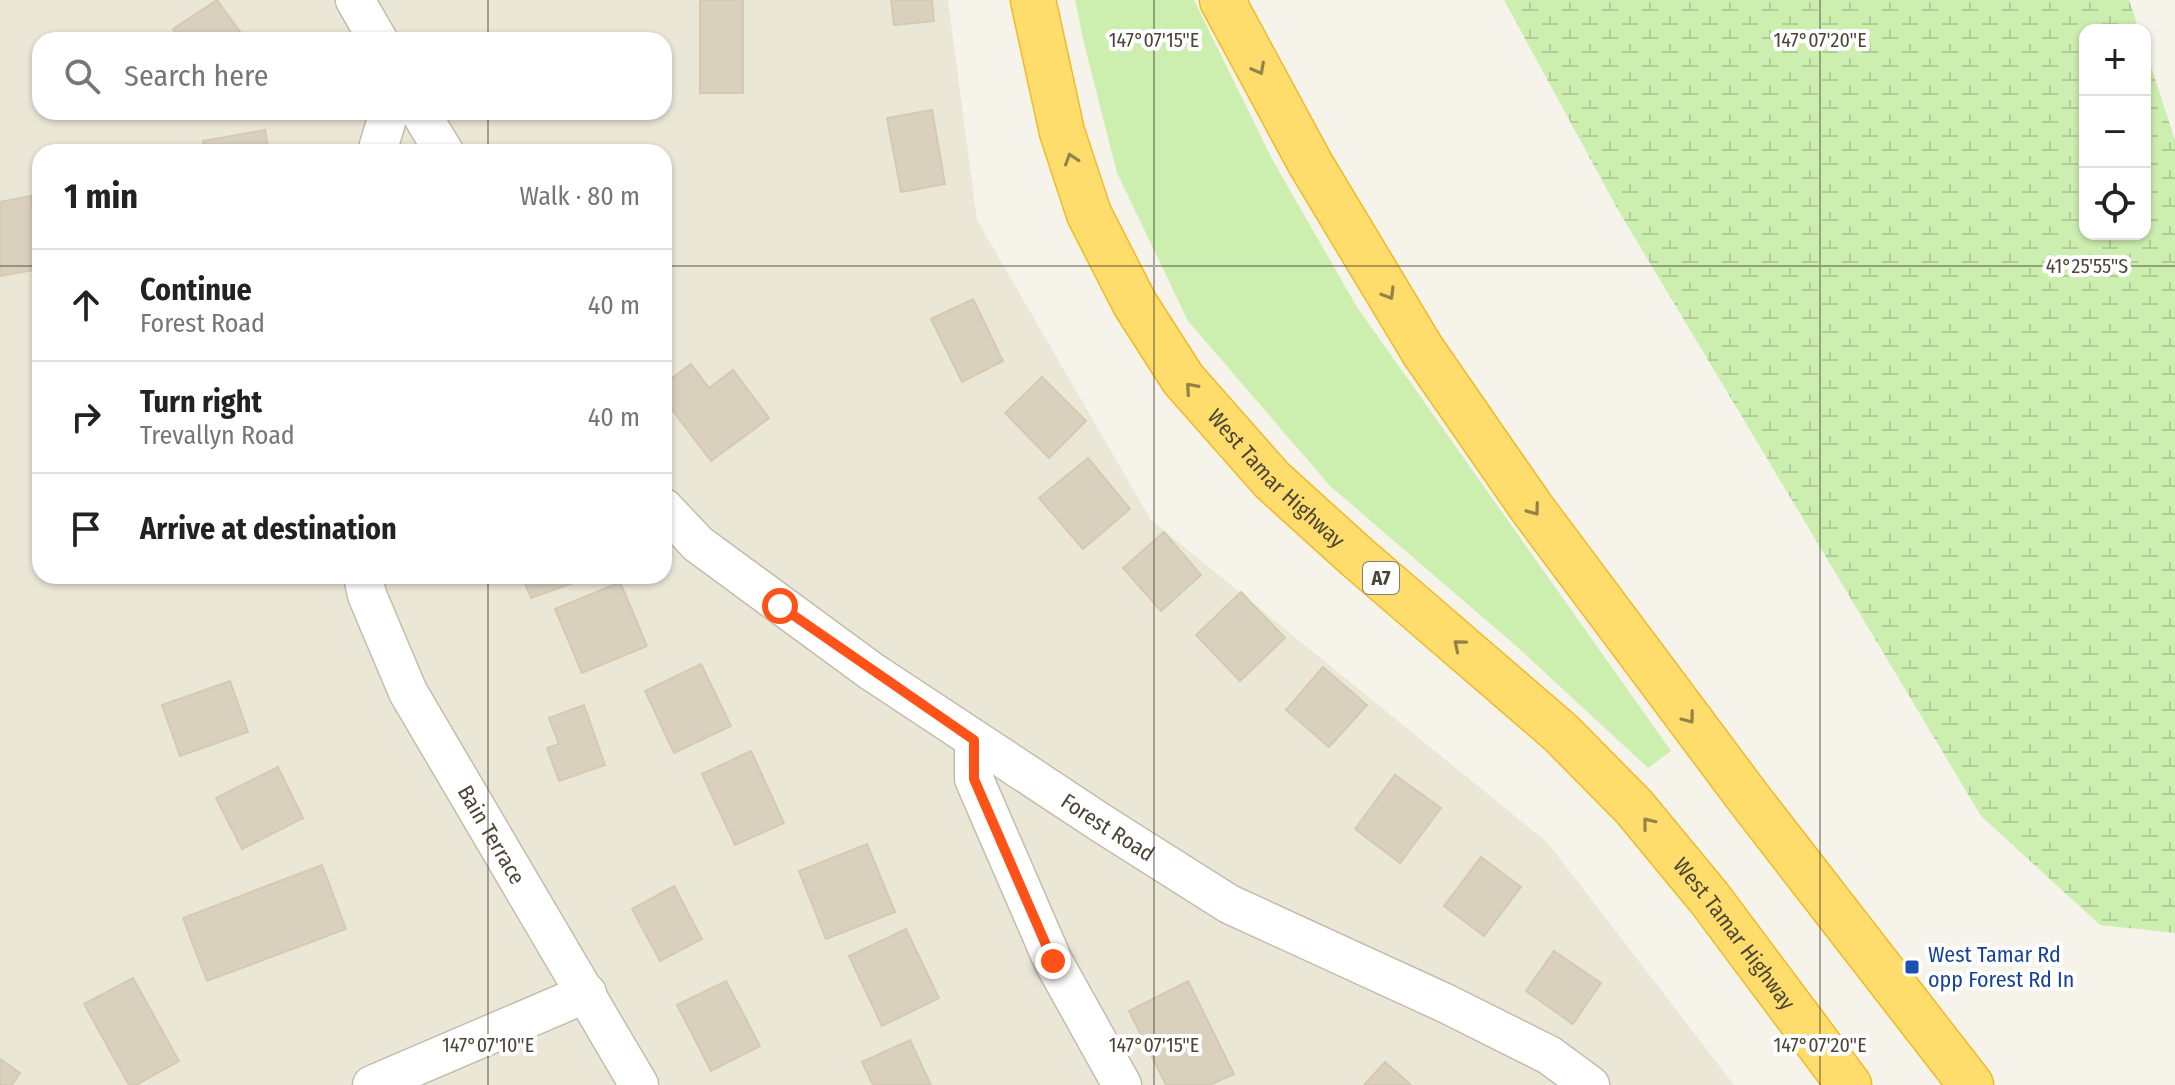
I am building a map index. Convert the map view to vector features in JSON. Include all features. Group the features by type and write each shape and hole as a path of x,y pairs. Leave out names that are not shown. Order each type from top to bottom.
{"highway":[{"name":"West Tamar Highway","path":"1033,0 1062,132 1089,214 1135,304 1183,379 1272,480 1561,733 1634,807 1710,899 1849,1085"},
{"path":"1222,0 1310,163 1423,351 1531,507 1741,788 1971,1085"}],"street":[{"path":"355,0 373,32"},
{"path":"379,144 387,120"},
{"path":"425,120 439,144"},
{"name":"Forest Road","path":"672,516 698,544 780,606 974,740 1229,904 1486,1023 1549,1055 1590,1085"},
{"name":"Bain Terrace","path":"365,584 408,692 639,1085"},
{"path":"974,740 974,779 1053,961 1122,1085"},
{"path":"372,1085 587,993"}],"shaded area":[{"path":"0,0 948,0 977,220 1151,520 1548,843 1734,1085 0,1085"}],"green space":[{"path":"1075,0 1194,0 1272,159 1357,307 1671,751 1648,768 1515,645 1330,486 1188,321 1117,173"},
{"path":"1504,0 2129,0 2137,24 2079,24 2079,240 2151,240 2151,66 2175,140 2175,933 2100,925 1981,816 1617,208"}],"building":[{"path":"217,0 240,32 175,32 173,29"},
{"path":"700,0 743,0 743,93 700,93"},
{"path":"891,0 932,0 934,21 894,25"},
{"path":"932,110 945,184 901,192 887,118"},
{"path":"265,130 268,144 204,144 203,141"},
{"path":"31,196 32,270 0,276 0,202"},
{"path":"973,299 1003,361 962,382 931,319"},
{"path":"691,364 709,388 733,370 769,418 711,461 672,410 672,378"},
{"path":"1042,377 1086,421 1049,458 1005,413"},
{"path":"1088,458 1130,509 1083,549 1039,498"},
{"path":"1164,532 1201,575 1161,611 1123,568"},
{"path":"525,584 570,584 531,598"},
{"path":"621,584 647,646 582,673 555,609"},
{"path":"1241,592 1285,638 1240,681 1196,635"},
{"path":"701,664 731,726 674,753 645,691"},
{"path":"1323,667 1367,705 1329,747 1286,710"},
{"path":"230,681 248,732 180,756 162,705"},
{"path":"584,705 605,765 559,781 547,748 559,744 549,718"},
{"path":"751,751 784,823 735,845 702,774"},
{"path":"278,767 303,818 242,849 216,798"},
{"path":"1395,775 1441,808 1400,863 1355,829"},
{"path":"867,844 895,912 826,939 799,871"},
{"path":"1481,857 1521,887 1484,936 1444,906"},
{"path":"322,865 346,929 207,981 183,918"},
{"path":"674,886 702,939 660,961 632,909"},
{"path":"906,929 939,998 882,1026 849,956"},
{"path":"1554,951 1601,983 1573,1024 1526,991"},
{"path":"133,978 179,1061 136,1085 129,1085 84,1004"},
{"path":"726,981 760,1046 711,1071 677,1005"},
{"path":"1188,981 1234,1074 1210,1085 1166,1085 1129,1011"},
{"path":"910,1040 931,1085 873,1085 862,1062"},
{"path":"0,1059 20,1073 12,1085 0,1085"},
{"path":"1385,1062 1411,1085 1364,1085"}],"place":[{"name":"West Tamar Rd opp Forest Rd In","path":"1912,967"}],"route":[{"path":"780,606 974,740 974,779 1053,961"}]}
